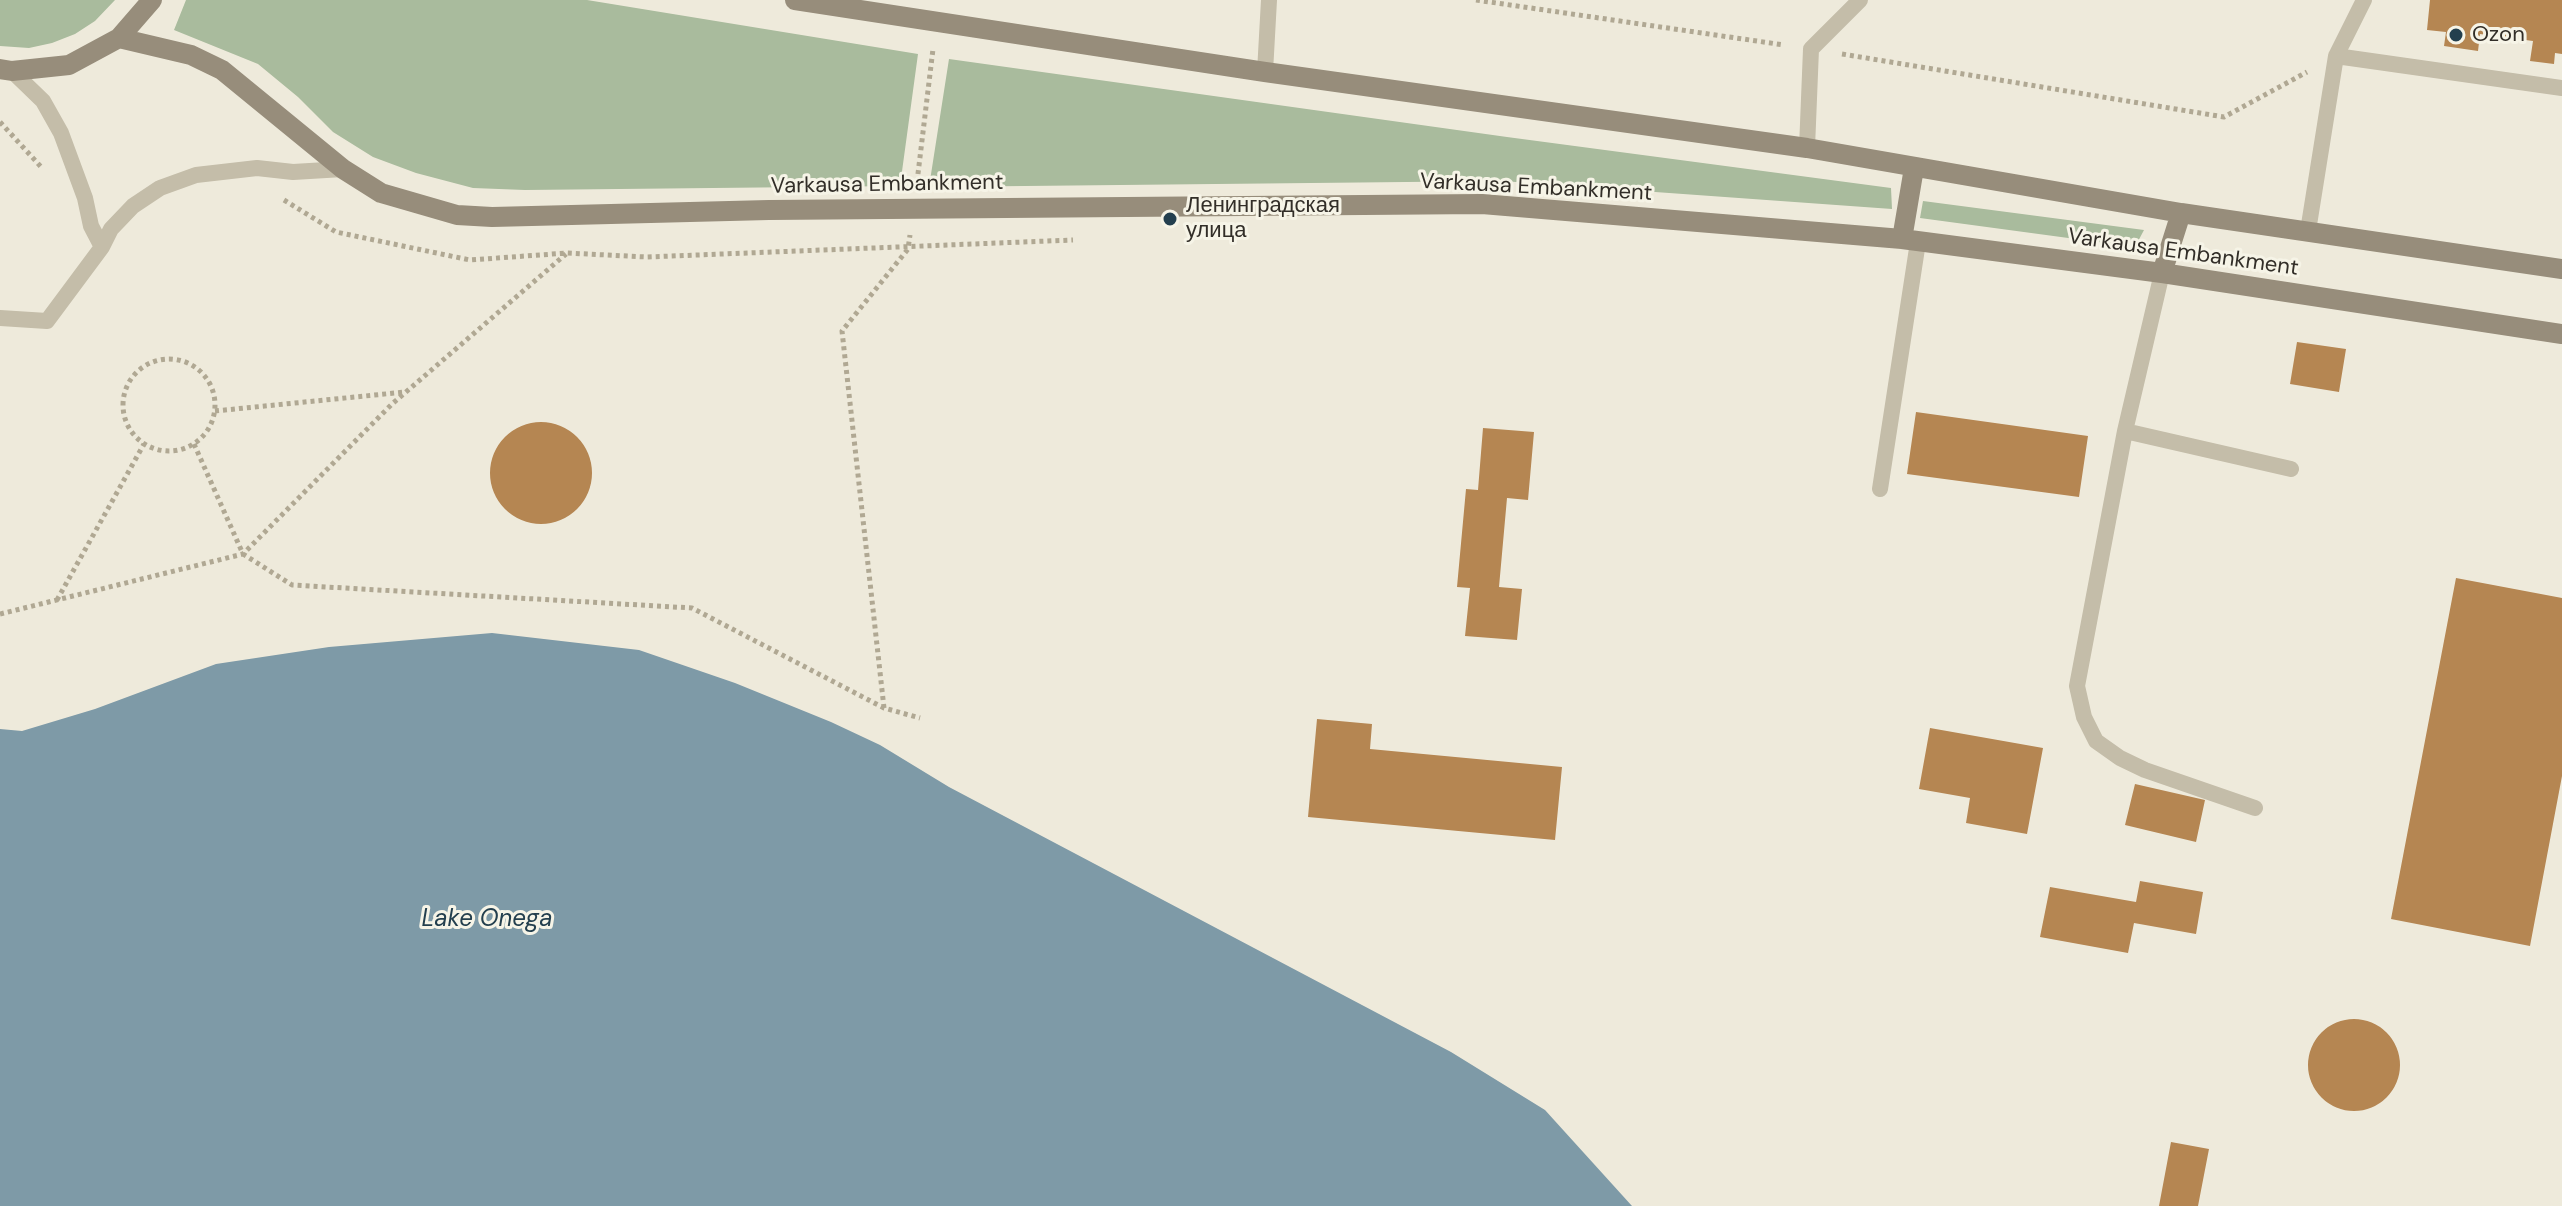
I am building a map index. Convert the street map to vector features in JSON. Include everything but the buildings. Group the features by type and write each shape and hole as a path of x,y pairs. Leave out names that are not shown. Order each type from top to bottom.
{"main road":[{"path":"6,70 69,65 119,38 152,0"},
{"name":"Varkausa Embankment","path":"795,0 1265,72 1807,148 2181,213 2562,269"},
{"name":"Varkausa Embankment","path":"119,38 191,55 222,70 343,169 381,193 457,215 1482,204 1910,240 2162,273 2562,334"},
{"path":"1910,240 1914,168"},
{"path":"2162,273 2181,213"}],"lane":[{"path":"1265,72 1269,0"},
{"path":"1807,148 1811,49 1860,0"},
{"path":"2308,231 2336,56 2364,0"},
{"path":"2336,56 2562,88"},
{"path":"6,70 43,101 61,133 85,198 91,226 102,247"},
{"path":"0,318 47,321 102,247 111,229 133,206 160,188 196,175 257,168 293,172 343,169"},
{"path":"1880,489 1910,240"},
{"path":"2162,273 2125,431 2077,686 2084,717 2096,741 2120,758 2145,770 2255,808"},
{"path":"2125,431 2291,469"}],"path":[{"path":"1476,0 1811,49 2224,117 2336,56"},
{"path":"884,708 842,331 908,249 937,22"},
{"path":"0,122 53,181"},
{"path":"279,196 336,232 470,260 567,253 647,257 1078,240"},
{"path":"0,614 243,554 406,392 567,253"},
{"path":"174,358 197,367 212,387 215,411 208,430 194,444 168,451 144,444 127,426 122,402 130,378 149,362 174,358"},
{"path":"215,411 406,392"},
{"path":"57,600 144,444"},
{"path":"194,444 243,554 292,585 692,608 884,708 920,718"}],"green space":[{"path":"0,0 115,0 95,21 75,34 29,48 0,46"},
{"path":"186,0 587,0 918,54 900,186 473,188 416,173 373,157 333,132 298,97 258,64 174,30"},
{"path":"949,59 1891,188 1892,209 1502,181 929,187"},
{"path":"1923,201 2144,230 2135,247 1920,218"}],"water":[{"name":"Lake Onega","path":"492,633 639,650 735,683 880,745 949,787 1451,1052 1545,1110 1632,1206 0,1206 0,729 22,731 95,709 216,664 329,647"}],"place":[{"name":"Ozon","path":"2456,35"},
{"name":"Ленинградская улица","path":"1170,219"}]}
